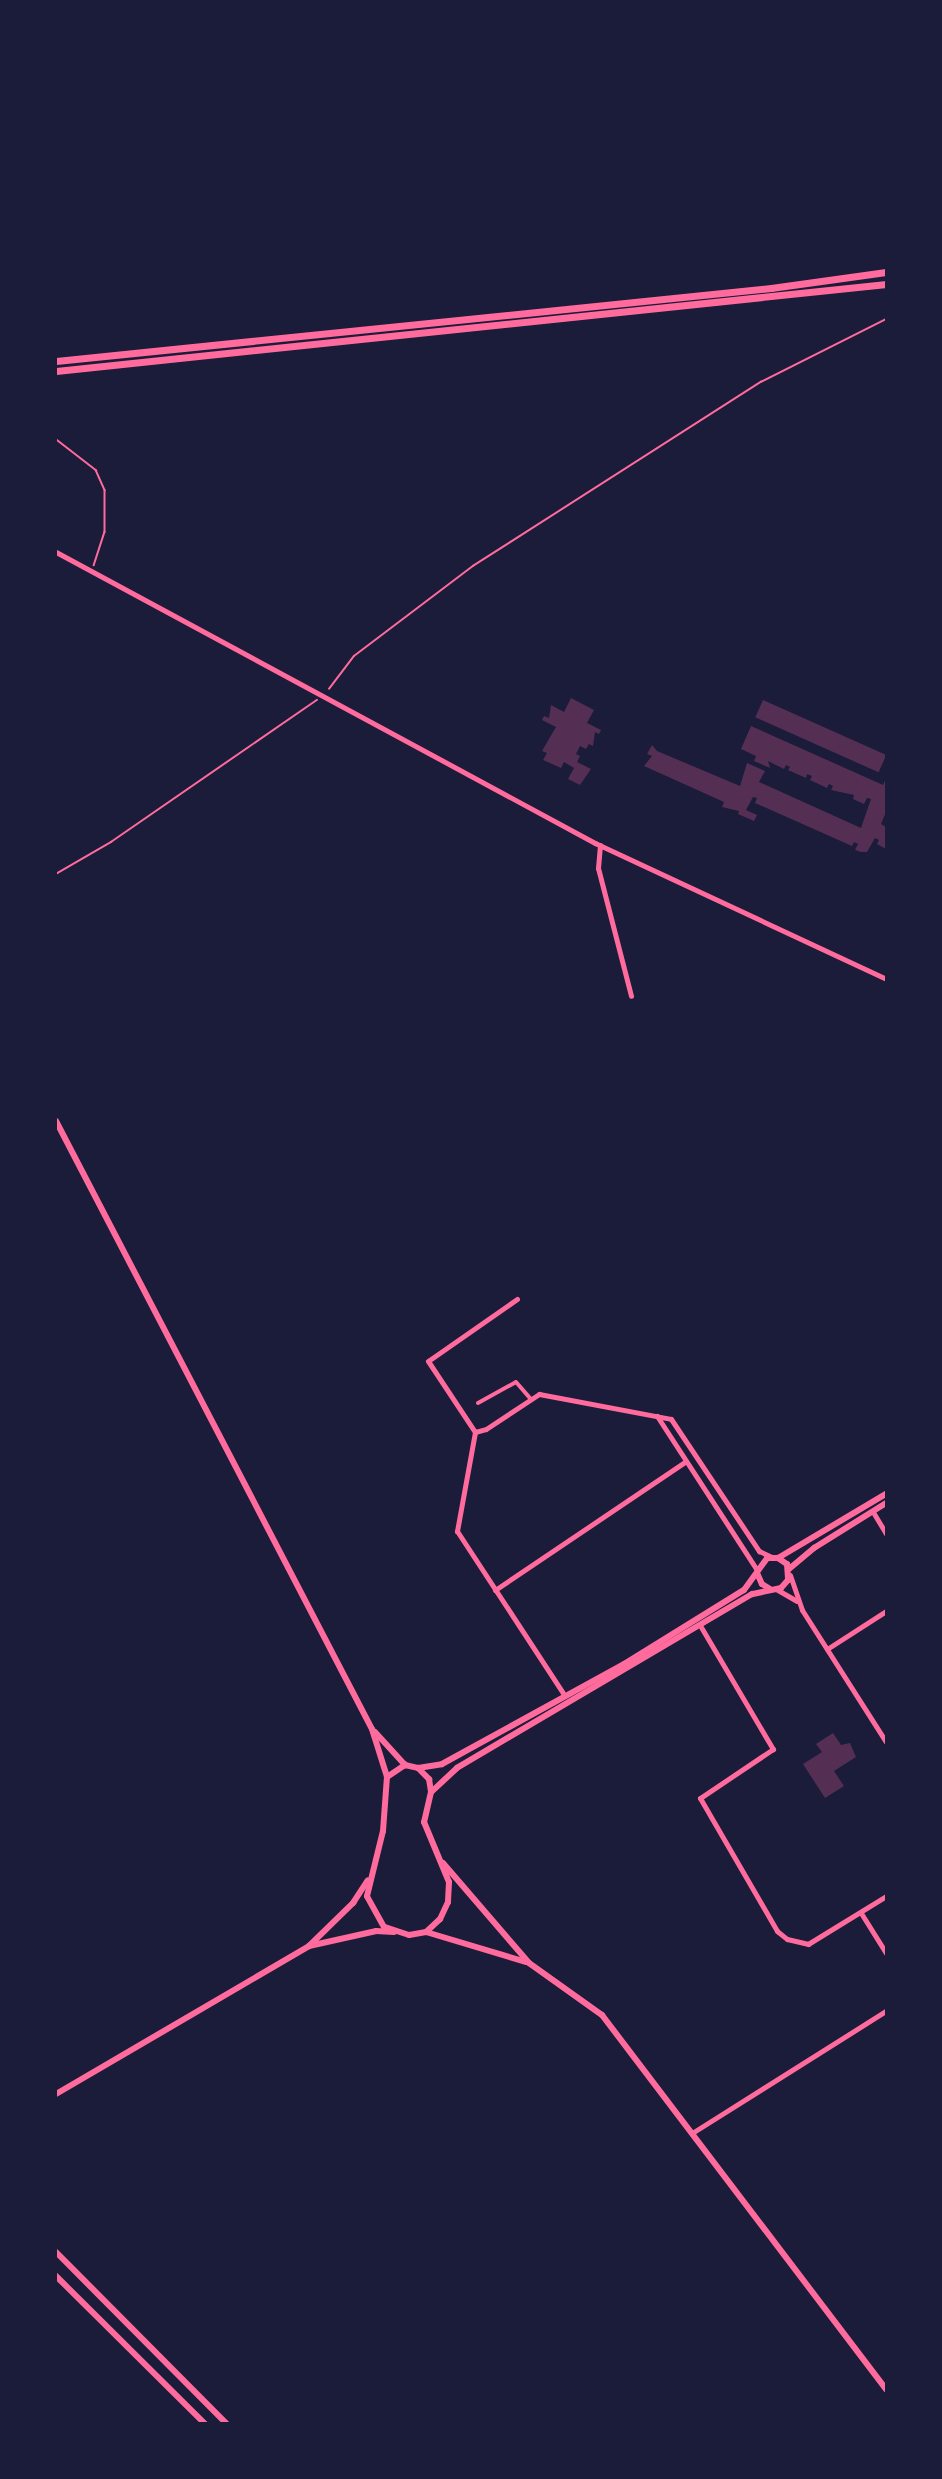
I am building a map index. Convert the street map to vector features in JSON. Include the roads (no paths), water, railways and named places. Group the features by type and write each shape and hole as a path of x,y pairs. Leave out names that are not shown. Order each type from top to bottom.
{"main road":[{"path":"56,361 555,307 771,288 886,272"},
{"path":"56,371 886,284"}],"street":[{"path":"56,552 600,845 886,979"},
{"path":"600,845 598,868 631,996"},
{"path":"56,1121 372,1730 387,1777 383,1831 368,1879 367,1896 384,1927 396,1933"},
{"path":"517,1299 428,1361 476,1432 457,1531 565,1696"},
{"path":"478,1403 509,1382 524,1388 531,1399"},
{"path":"476,1432 486,1429 539,1394 671,1419 759,1551 775,1557 789,1572 798,1602 886,1742"},
{"path":"657,1416 757,1570 762,1584 798,1602"},
{"path":"495,1590 686,1461"},
{"path":"372,1730 405,1765 418,1768 442,1764 565,1696 744,1590 763,1561 775,1557 886,1494"},
{"path":"431,1792 457,1768 701,1627 752,1594 785,1585 789,1572 813,1548 886,1503"},
{"path":"873,1512 886,1534"},
{"path":"827,1649 886,1611"},
{"path":"701,1627 773,1749 700,1798 777,1931 787,1939 808,1944 886,1896"},
{"path":"387,1777 405,1765"},
{"path":"418,1768 429,1779 431,1792 424,1822 449,1882 448,1902 426,1932"},
{"path":"443,1863 529,1963 602,2015 886,2389"},
{"path":"56,2094 309,1946 353,1903 368,1879"},
{"path":"861,1913 886,1953"},
{"path":"309,1946 376,1931 426,1932 529,1963"},
{"path":"692,2133 886,2011"},
{"path":"56,2252 227,2424"},
{"path":"56,2276 206,2424"}]}
